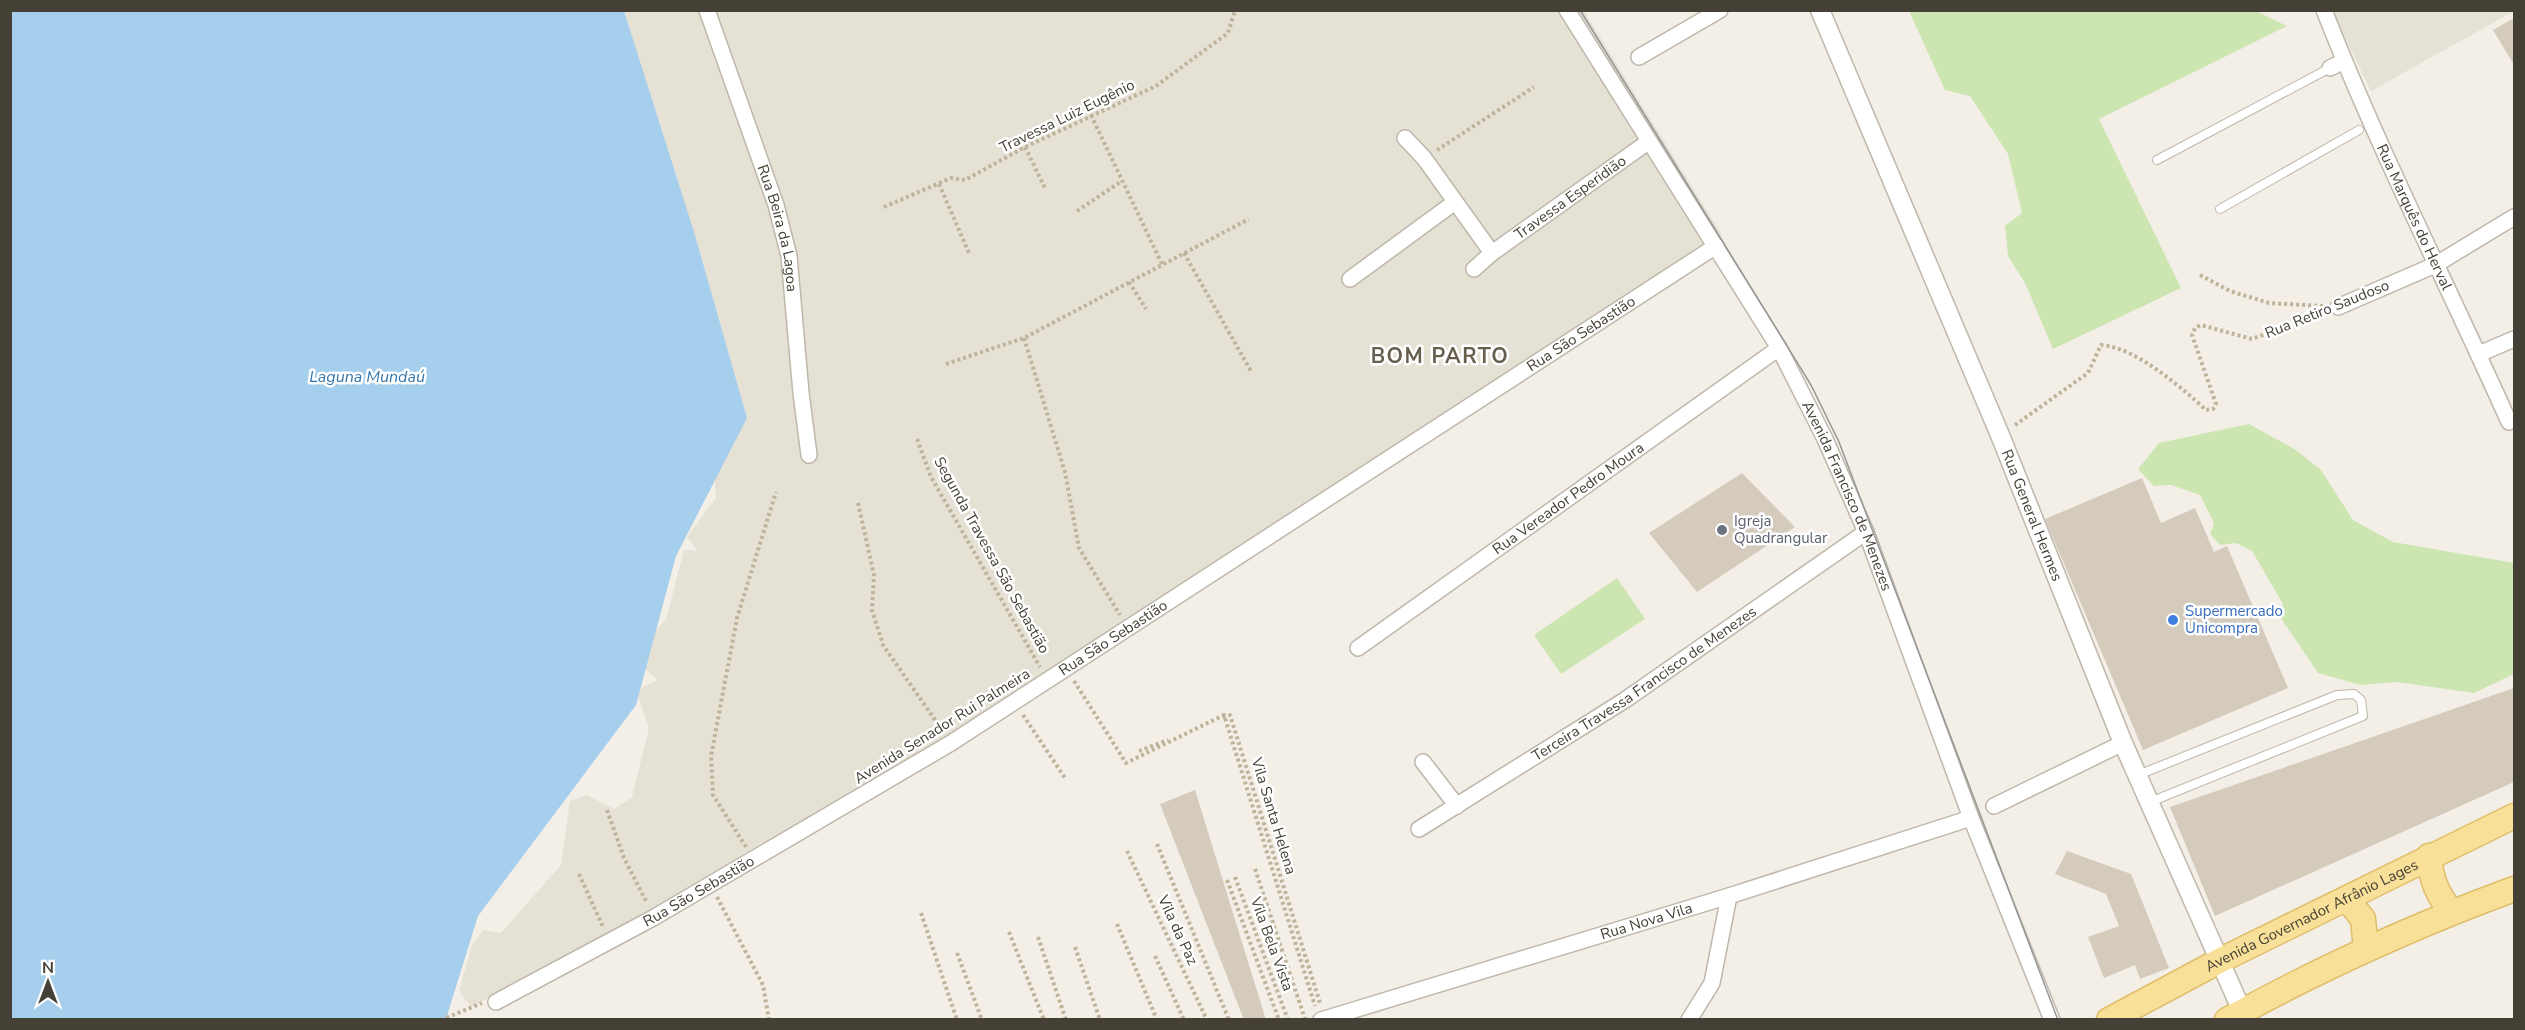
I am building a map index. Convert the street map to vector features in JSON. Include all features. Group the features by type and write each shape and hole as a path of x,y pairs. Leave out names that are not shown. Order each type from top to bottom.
{"main road":[{"name":"Avenida Governador Afrânio Lages","path":"2109,1020 2133,1013 2221,960 2514,816"},
{"path":"2430,856 2432,882 2438,895 2451,912"},
{"path":"2238,1017 2366,950 2451,912 2514,889"},
{"path":"2347,899 2363,920 2366,950"}],"street":[{"name":"Rua Beira da Lagoa","path":"706,10 776,205 789,256 809,455"},
{"name":"Avenida Francisco de Menezes","path":"1567,10 1779,348 1825,439 1866,532 1971,818 2052,1020"},
{"path":"1639,57 1720,10"},
{"name":"Rua General Hermes","path":"1820,10 2000,435 2123,743 2221,960 2238,1017"},
{"name":"Rua Marquês do Herval","path":"2324,10 2344,61 2365,126 2479,354 2510,422"},
{"path":"2330,68 2344,61"},
{"path":"1406,138 1424,158 1492,253"},
{"name":"Travessa Esperidião","path":"1474,269 1492,253 1648,142"},
{"path":"1350,279 1455,202"},
{"name":"Rua Retiro Saudoso","path":"2338,307 2435,265 2514,217"},
{"name":"Rua São Sebastião","path":"496,1002 653,918 951,743 1716,246"},
{"path":"2479,354 2514,339"},
{"name":"Rua Vereador Pedro Moura","path":"1358,648 1779,348"},
{"name":"Terceira Travessa Francisco de Menezes","path":"1419,829 1625,700 1866,532"},
{"path":"1994,806 2123,743"},
{"path":"1423,762 1457,806"},
{"name":"Rua Nova Vila","path":"1320,1015 1729,896 1971,818"},
{"path":"1689,1020 1712,983 1729,896"}],"lane":[{"path":"2157,160 2330,68"},
{"path":"2220,208 2365,126"},
{"path":"2138,775 2337,695 2354,694 2361,700 2363,716 2150,802"}],"path":[{"name":"Travessa Luiz Eugênio","path":"884,207 951,178 965,180 1025,147 1156,86 1228,33 1234,10"},
{"path":"1424,158 1534,87"},
{"path":"1091,115 1162,264"},
{"path":"1025,147 1046,190"},
{"path":"1077,211 1122,181"},
{"path":"939,184 969,253"},
{"path":"946,364 1024,338 1249,219"},
{"path":"1184,253 1252,373"},
{"path":"2200,275 2230,291 2269,303 2338,307"},
{"path":"1129,282 1146,309"},
{"name":"Rua Retiro Saudoso","path":"2000,435 2088,374 2101,345 2114,346 2176,382 2206,410 2213,409 2216,404 2192,335 2195,328 2201,325 2252,339 2338,307"},
{"path":"1024,338 1065,472 1079,548 1128,629"},
{"name":"Segunda Travessa São Sebastião","path":"917,439 931,477 1048,681"},
{"path":"753,858 713,795 711,756 737,618 776,492"},
{"path":"858,503 874,575 872,610 883,645 951,743"},
{"path":"1070,675 1126,763 1224,715 1320,1015"},
{"path":"1014,701 1065,778"},
{"name":"Vila Santa Helena","path":"1139,752 1230,715 1320,1015"},
{"path":"607,810 624,858 653,918"},
{"path":"1157,844 1229,1020"},
{"name":"Vila da Paz","path":"1127,851 1207,1020"},
{"path":"1255,869 1305,1020"},
{"path":"579,874 609,942"},
{"name":"Vila Bela Vista","path":"1235,877 1288,1020"},
{"name":"Vila Bela Vista","path":"1227,880 1279,1020"},
{"path":"710,885 763,985 769,1020"},
{"path":"921,913 957,1020"},
{"path":"1117,924 1157,1020"},
{"path":"1009,932 1044,1020"},
{"path":"1038,937 1066,1020"},
{"path":"1075,947 1100,1020"},
{"path":"957,954 982,1020"},
{"path":"1155,956 1184,1020"}],"shaded area":[{"path":"575,11 1584,11 1722,235 1064,665 705,883 471,1007 459,991 472,945 483,930 501,933 561,865 570,801 587,795 614,809 632,797 649,728 636,691 658,680 642,666 643,643 666,620 684,550 698,551 687,537 716,498 715,480 697,465"},
{"path":"2332,11 2514,11 2371,91"}],"green space":[{"path":"2254,10 2287,26 2099,119 2181,288 2053,349 2025,283 2008,256 2005,226 2022,213 2008,154 1970,96 1945,90 1909,11"},
{"path":"2249,424 2296,450 2321,470 2353,520 2393,542 2514,563 2514,674 2474,693 2397,682 2361,685 2318,673 2281,618 2283,604 2252,551 2236,543 2220,545 2210,534 2214,523 2200,495 2171,485 2154,486 2138,469 2159,443"},
{"path":"1617,578 1645,619 1561,674 1534,635"}],"water":[{"name":"Laguna Mundaú","path":"10,11 624,11 694,232 747,418 676,556 636,705 478,916 446,1019 11,1019"}],"building":[{"path":"2514,18 2514,65 2493,30"},
{"name":"Igreja Quadrangular","path":"1742,473 1795,527 1697,592 1649,533"},
{"name":"Supermercado Unicompra","path":"2142,478 2161,523 2195,508 2214,552 2227,546 2288,688 2143,750 2045,519"},
{"path":"2514,688 2514,782 2215,916 2170,807"},
{"path":"1195,790 1266,1020 1244,1020 1160,804"},
{"path":"2067,851 2131,874 2169,968 2140,979 2135,965 2104,978 2088,937 2119,926 2106,894 2055,874"}],"tram line":[{"path":"1580,10 1811,385 1839,442 2058,1020"}],"place":[{"name":"Igreja Quadrangular","path":"1722,530"},
{"name":"Supermercado Unicompra","path":"2173,620"}],"district":[{"name":"BOM PARTO","path":"1440,356"}]}
